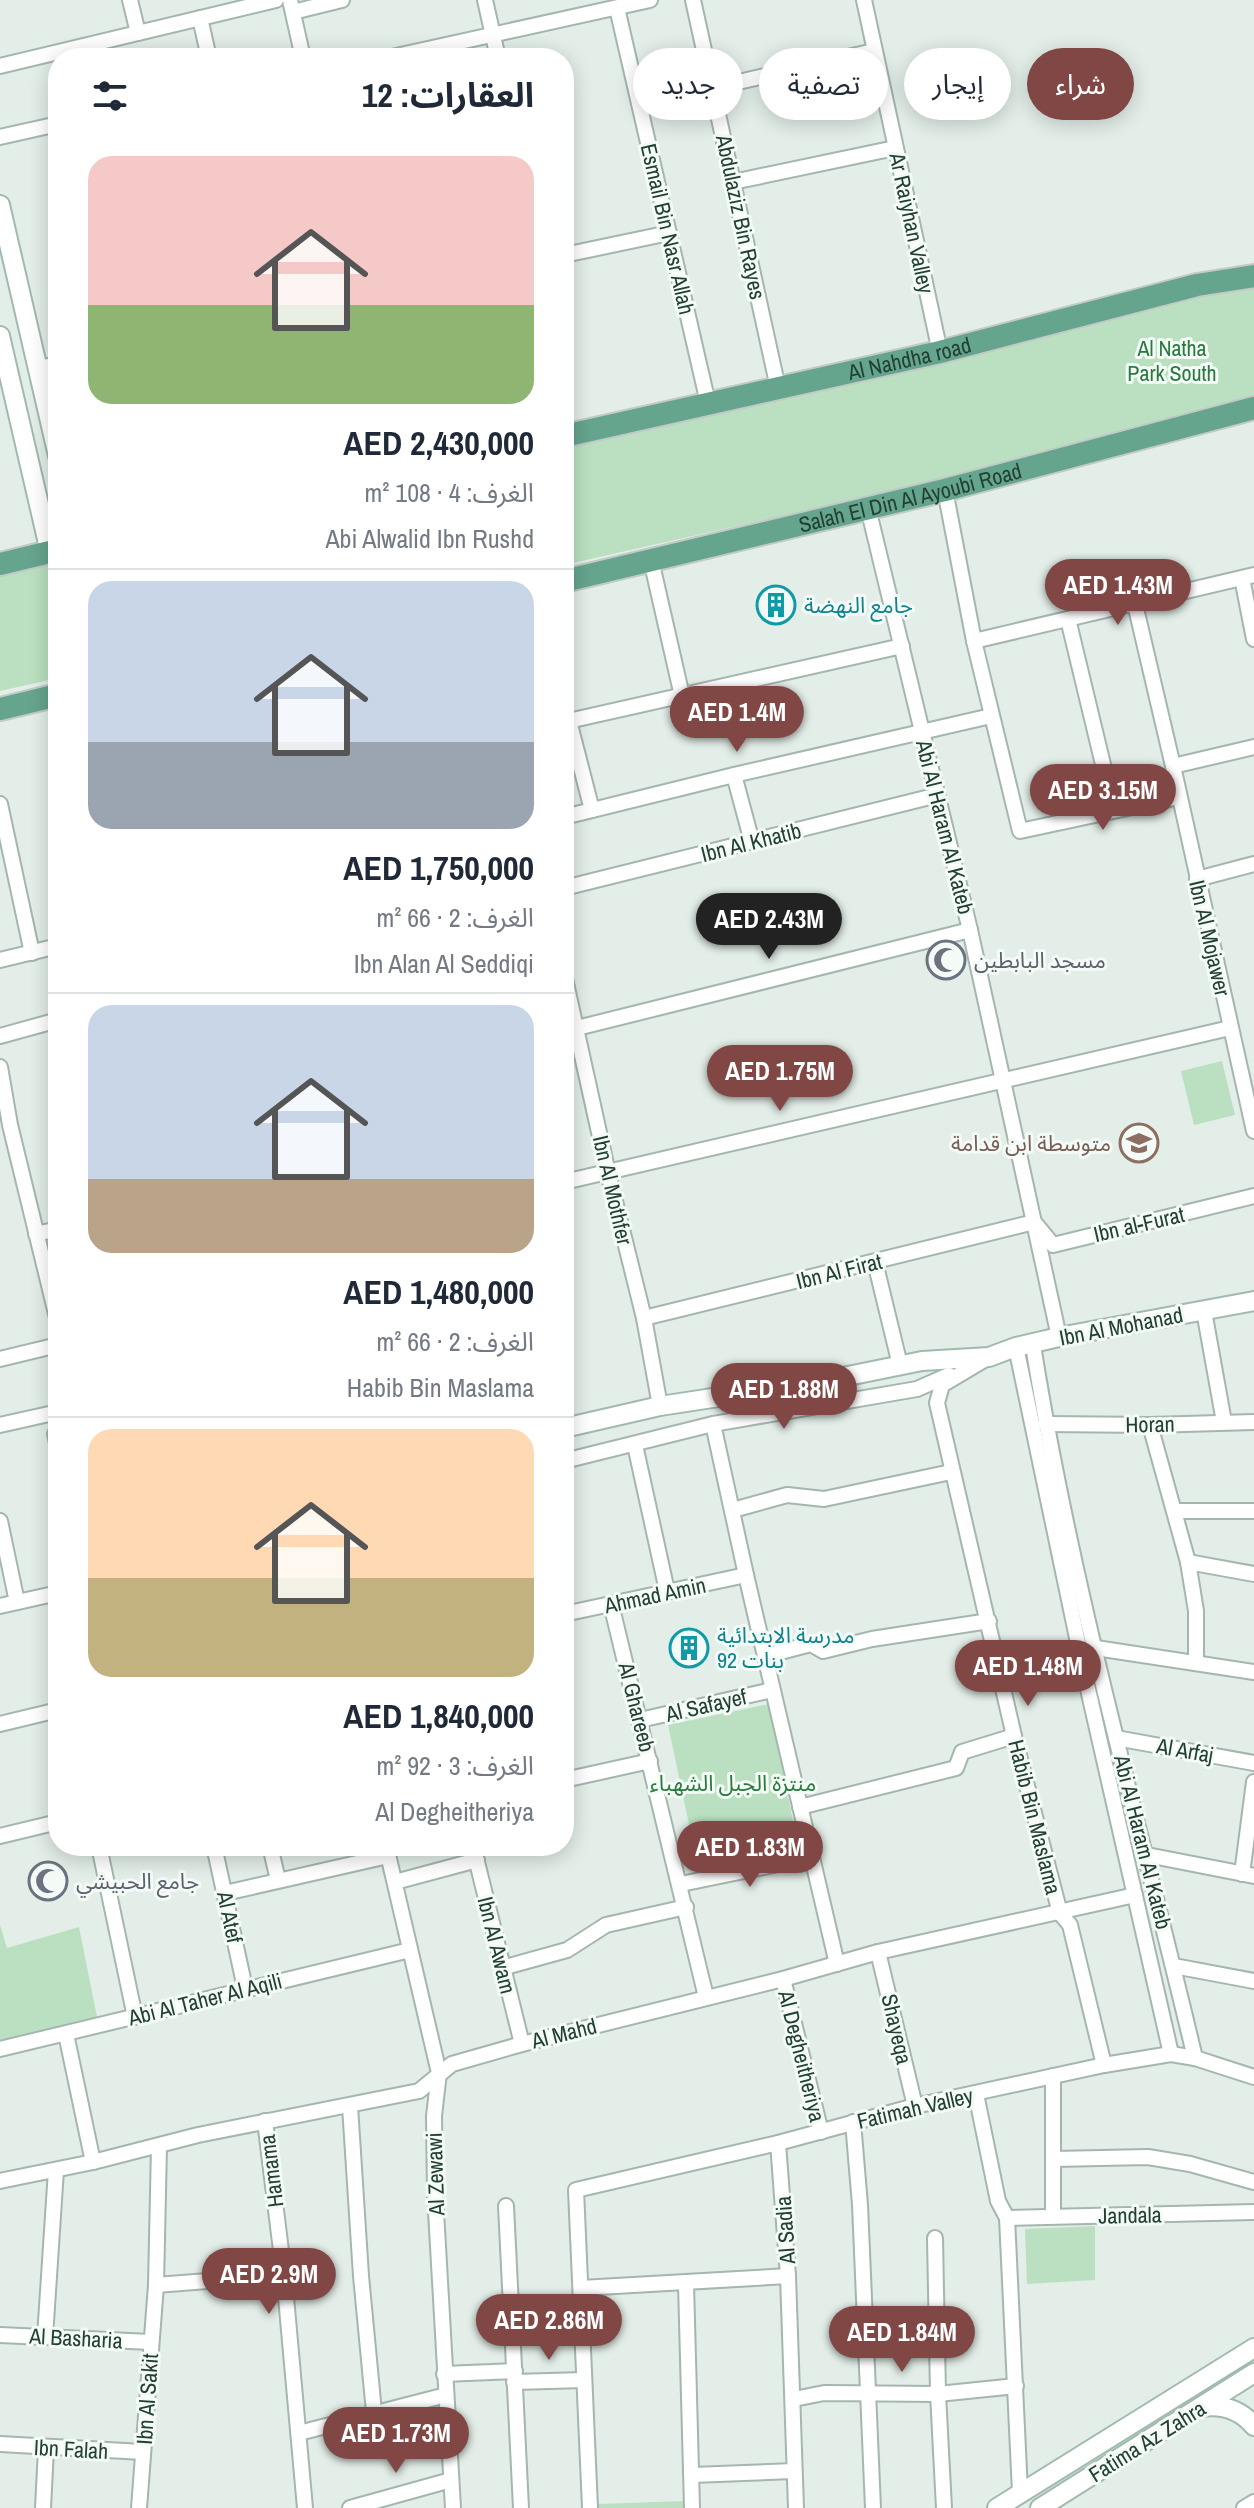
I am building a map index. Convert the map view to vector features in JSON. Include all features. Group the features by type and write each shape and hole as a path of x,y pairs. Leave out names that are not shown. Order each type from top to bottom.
{"main road":[{"name":"Al Nahdha road","path":"574,434 940,352 1197,285 1254,276"},
{"name":"Salah El Din Al Ayoubi Road","path":"574,579 945,490 1254,408"},
{"path":"0,564 48,548"},
{"path":"0,709 48,697"}],"street":[{"path":"130,0 138,33"},
{"path":"75,48 276,0"},
{"path":"302,48 299,5 342,0"},
{"path":"485,0 496,48"},
{"path":"431,48 650,0"},
{"name":"Abdulaziz Bin Rayes","path":"693,0 703,48"},
{"name":"Ar Raiyhan Valley","path":"864,0 873,48"},
{"name":"Esmail Bin Nasr Allah","path":"617,8 708,403"},
{"path":"200,18 207,48"},
{"path":"0,66 48,55"},
{"name":"Ar Raiyhan Valley","path":"888,116 940,352"},
{"name":"Abdulaziz Bin Rayes","path":"719,120 778,388"},
{"path":"0,137 48,126"},
{"path":"733,182 895,148"},
{"path":"0,205 48,412"},
{"path":"574,253 669,233"},
{"path":"0,336 4,374 48,532"},
{"path":"38,368 48,366"},
{"path":"945,490 974,641 1020,831 1179,797"},
{"name":"Abi Al Haram Al Kateb","path":"868,508 970,930 1059,1337"},
{"path":"651,560 682,696"},
{"path":"974,641 1248,577 1254,639"},
{"name":"Ibn Al Mojawer","path":"1135,604 1254,1131"},
{"path":"1068,619 1114,810"},
{"path":"574,720 902,646"},
{"path":"574,814 991,716"},
{"path":"1173,766 1254,747"},
{"path":"574,749 592,810"},
{"path":"734,775 752,842"},
{"name":"Ibn Al Khatib","path":"574,886 938,795"},
{"path":"0,804 32,953"},
{"path":"1197,879 1254,864"},
{"path":"577,1028 970,930"},
{"path":"0,960 48,949"},
{"name":"Ibn Al Mothfer","path":"574,1016 644,1318 660,1406"},
{"path":"0,1036 48,1024"},
{"path":"574,1180 1230,1028"},
{"path":"0,1067 5,1126 48,1282"},
{"name":"Ibn al-Furat","path":"1034,1222 1053,1245 1254,1196"},
{"name":"Ibn Al Firat","path":"644,1318 1034,1222"},
{"path":"36,1234 48,1231"},
{"path":"875,1262 900,1365"},
{"name":"Ibn Al Mohanad","path":"574,1459 713,1424 917,1389 989,1357 1024,1346 1254,1301"},
{"path":"1204,1311 1224,1422"},
{"name":"Abi Al Haram Al Kateb","path":"1024,1346 1046,1424 1116,1738 1195,2058"},
{"name":"Abi Al Haram Al Kateb","path":"1024,1346 1085,1676 1171,2054"},
{"path":"0,1359 48,1347"},
{"name":"Ibn Al Mohanad","path":"574,1426 660,1406 823,1381 922,1361 989,1357"},
{"name":"Habib Bin Maslama","path":"989,1357 942,1385 937,1403 1014,1736 1060,1913 1070,1925 1104,2065"},
{"path":"0,1425 48,1414"},
{"name":"Horan","path":"1046,1424 1254,1422"},
{"path":"713,1424 837,1964"},
{"path":"1150,1425 1188,1562 1196,1611 1196,1663"},
{"path":"635,1445 667,1591"},
{"path":"733,1510 787,1495 824,1499 951,1472"},
{"path":"1175,1511 1254,1511"},
{"path":"0,1521 17,1602"},
{"path":"1188,1562 1254,1574"},
{"name":"Ahmad Amin","path":"574,1612 746,1575"},
{"path":"0,1606 48,1595"},
{"name":"Al Ghareeb","path":"611,1604 706,1997"},
{"path":"765,1656 811,1644 823,1651 872,1639 989,1621"},
{"path":"1096,1648 1254,1672"},
{"name":"Al Safayef","path":"640,1720 772,1690"},
{"path":"0,1724 48,1712"},
{"path":"800,1807 956,1768 962,1752 1014,1736"},
{"name":"Al Arfaj","path":"1116,1738 1254,1763"},
{"path":"574,1778 650,1761"},
{"path":"1147,1855 1248,1875 1254,1782"},
{"path":"0,1836 48,1824"},
{"path":"101,1856 135,2017"},
{"name":"Al Atef","path":"216,1856 245,1988"},
{"path":"272,1856 278,1880"},
{"path":"225,1893 368,1856"},
{"name":"Al Zewawi","path":"388,1856 439,2073 434,2147 453,2508"},
{"path":"395,1882 467,1856"},
{"name":"Ibn Al Awam","path":"476,1856 522,2044"},
{"path":"681,1884 812,1857"},
{"name":"Al Mahd","path":"0,2181 93,2162 198,2135 419,2091 452,2064 522,2044 878,1952 1135,1895"},
{"path":"502,1968 567,1950 606,1925 686,1907"},
{"name":"Abi Al Taher Al Aqili","path":"0,2049 410,1950"},
{"name":"Shayeqa","path":"878,1952 915,2106"},
{"path":"1174,1966 1254,1981"},
{"name":"Al Degheitheriya","path":"783,1979 821,2132"},
{"path":"66,2034 93,2162"},
{"name":"Fatimah Valley","path":"581,2288 576,2190 778,2143 915,2106 1104,2065 1171,2054 1195,2058 1254,2077"},
{"path":"1053,2076 1053,2216"},
{"path":"976,2094 998,2201 1007,2218 1020,2492"},
{"path":"350,2106 374,2412"},
{"name":"Hamama","path":"265,2121 284,2275 305,2508"},
{"name":"Al Degheitheriya","path":"853,2122 860,2205 873,2508"},
{"name":"Al Sadia","path":"778,2143 788,2276 796,2508"},
{"name":"Ibn Al Sakit","path":"139,2508 156,2285 159,2146"},
{"path":"1054,2159 1148,2157 1190,2164 1254,2182"},
{"path":"45,2337 56,2170"},
{"path":"506,2206 521,2508"},
{"name":"Jandala","path":"1007,2218 1254,2212"},
{"path":"935,2238 944,2508"},
{"path":"156,2285 284,2275"},
{"path":"590,2508 581,2288 788,2276"},
{"path":"686,2284 692,2508"},
{"name":"Al Basharia","path":"0,2335 151,2342"},
{"path":"997,2508 1020,2492 1251,2364"},
{"name":"Fatima Az Zahra","path":"1040,2508 1201,2407 1251,2364"},
{"path":"444,2374 584,2380"},
{"path":"794,2399 824,2393 938,2394 1016,2386"},
{"path":"299,2433 446,2395"},
{"path":"1201,2407 1232,2409 1254,2426"},
{"name":"Ibn Falah","path":"0,2444 46,2449 143,2452"},
{"path":"43,2508 46,2449"},
{"path":"692,2475 794,2471"},
{"path":"350,2508 376,2504 451,2480"},
{"path":"1244,2508 1254,2502"}],"green space":[{"name":"Al Natha Park South","path":"1254,272 1254,410 574,563 574,438"},
{"path":"48,564 48,680 0,691 0,576"},
{"path":"1222,1061 1235,1115 1194,1125 1181,1071"},
{"name":"منتزة الجبل الشهباء","path":"769,1704 797,1840 697,1862 668,1725"},
{"path":"0,1925 7,1948 79,1927 98,2022 0,2045"},
{"path":"1095,2226 1095,2280 1027,2284 1025,2229"},
{"path":"684,2501 684,2508 598,2508 598,2504"}],"place":[{"name":"جامع النهضة","path":"776,605"},
{"name":"مسجد البابطين","path":"946,960"},
{"name":"متوسطة ابن قدامة","path":"1139,1143"},
{"name":"مدرسة الابتدائية 92 بنات","path":"689,1648"},
{"name":"جامع الحبيشي","path":"48,1881"}]}
